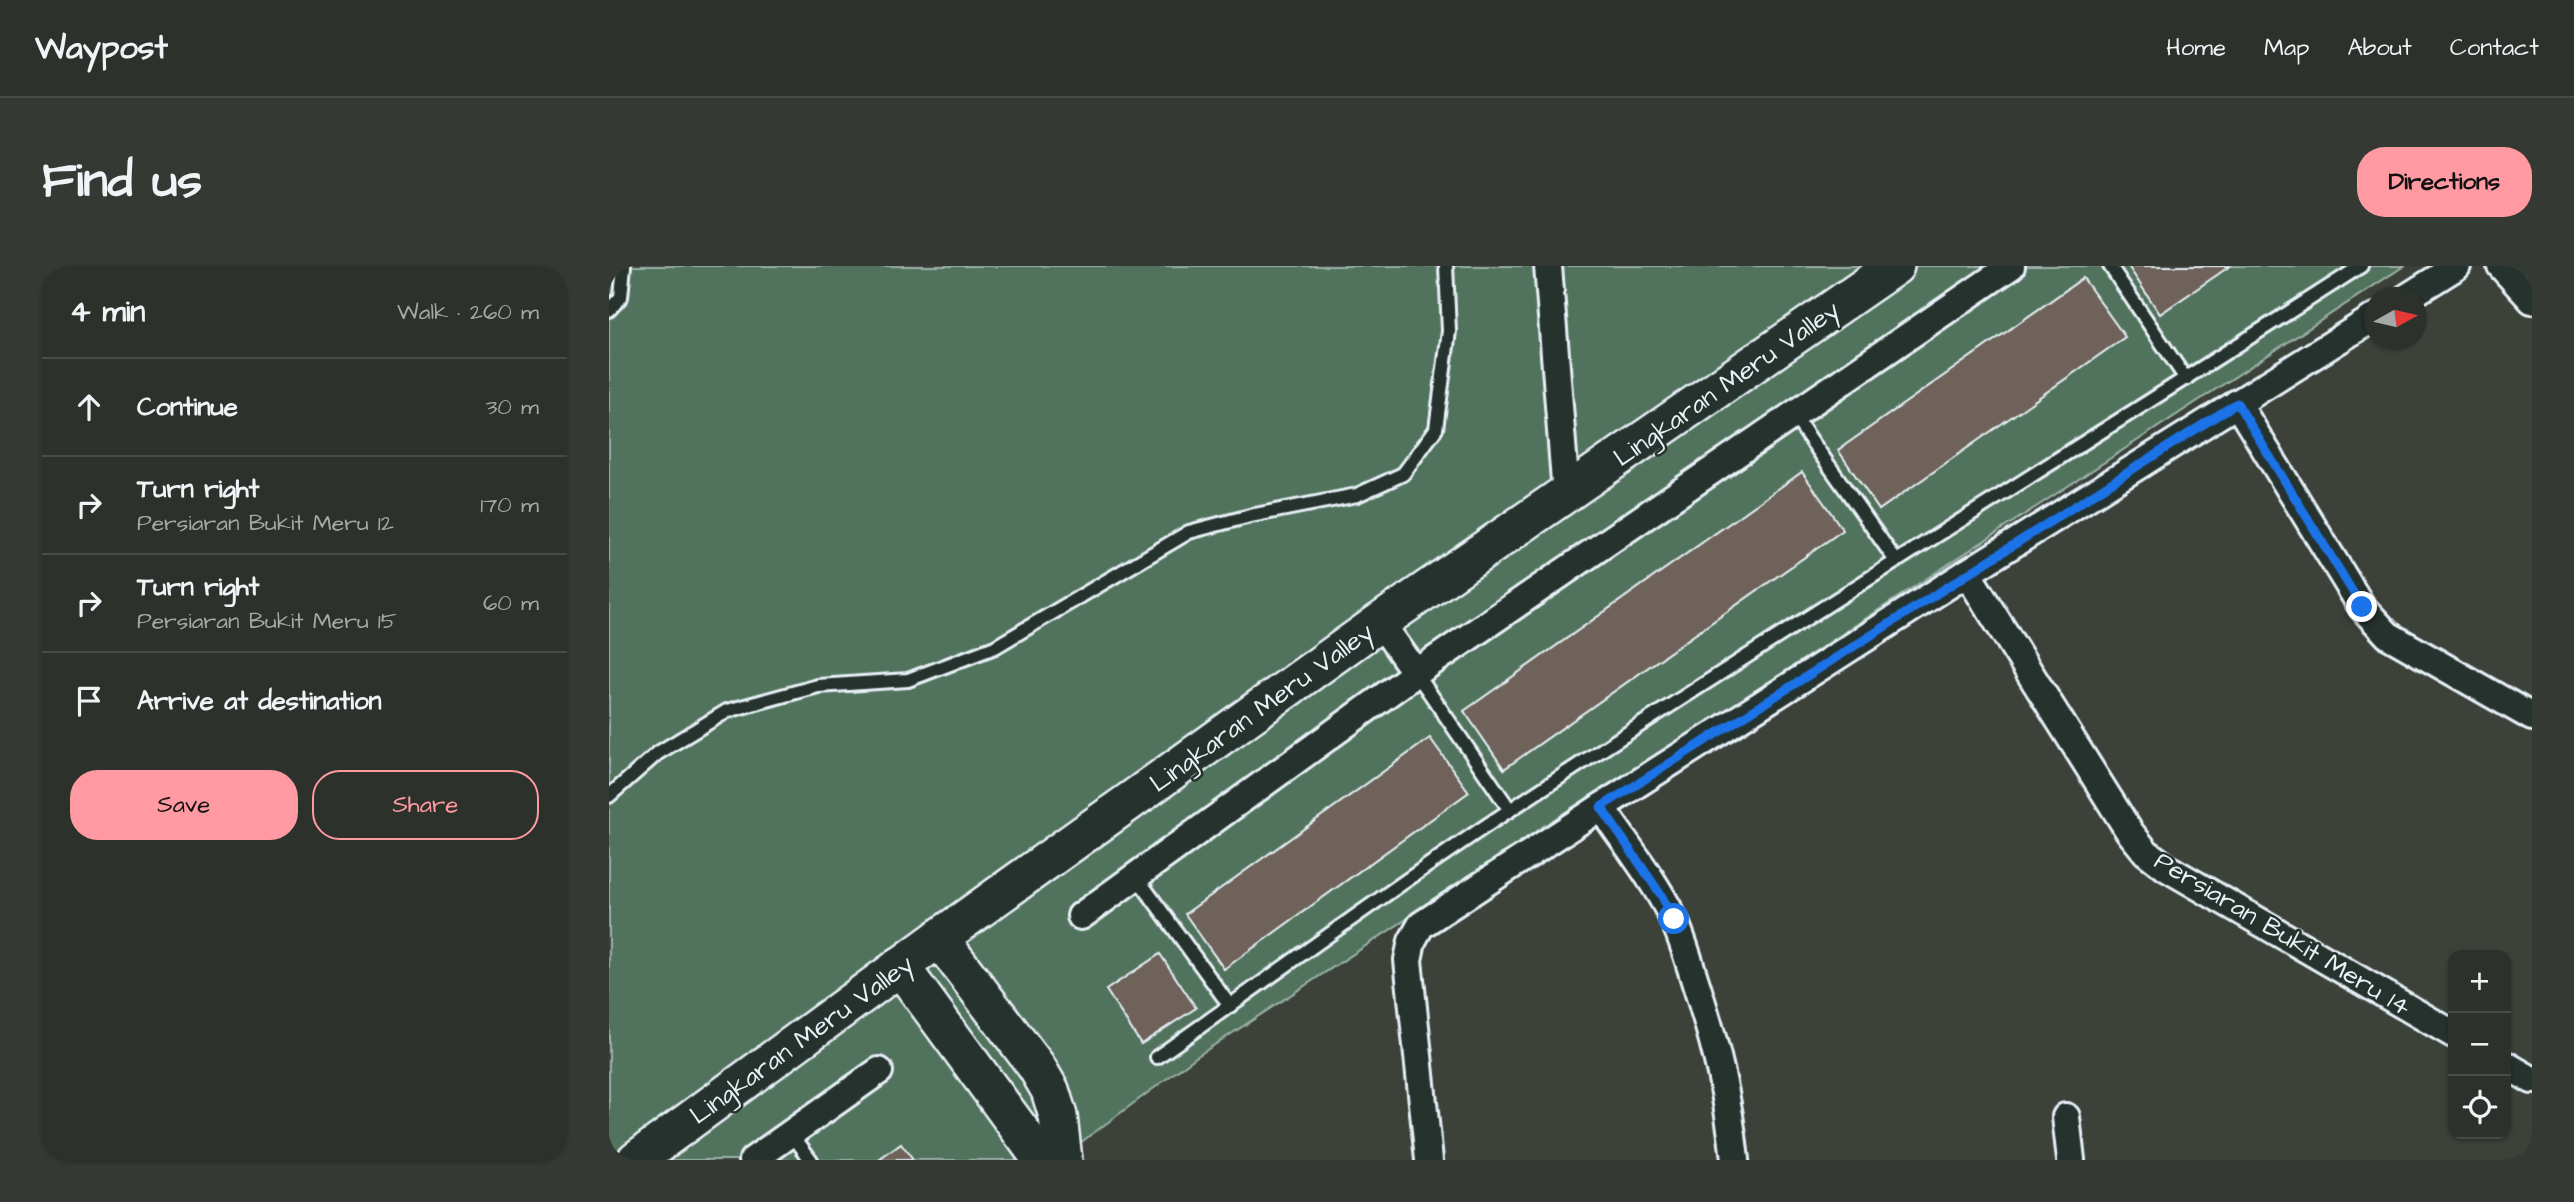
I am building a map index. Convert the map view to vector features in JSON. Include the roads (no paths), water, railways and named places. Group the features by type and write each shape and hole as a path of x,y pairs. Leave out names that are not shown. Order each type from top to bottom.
{"street":[{"path":"1548,266 1566,494"},
{"name":"Lingkaran Meru Valley","path":"636,1160 900,966 1380,622 1895,266"},
{"path":"1081,916 1416,673 2011,266"},
{"path":"2424,287 2457,266"},
{"path":"2501,266 2532,300"},
{"path":"1429,1160 1408,960 1412,941 1420,926 1967,573 2364,324"},
{"path":"2237,403 2355,596 2374,622 2388,635 2532,717"},
{"name":"Persiaran Bukit Meru 14","path":"1967,573 2129,831 2146,852 2167,868 2448,1031"},
{"path":"1380,622 1416,673"},
{"path":"1601,807 1661,895 1674,919 1716,1045 1725,1083 1735,1160"},
{"path":"939,938 1036,1066 1050,1090 1058,1116 1063,1160"},
{"path":"900,966 1042,1160"},
{"path":"2511,1068 2532,1080"},
{"path":"753,1160 879,1071"},
{"path":"2066,1117 2071,1160"}],"lane":[{"path":"609,310 621,297 624,266"},
{"path":"609,796 658,753 727,711 818,686 908,680 995,647 1189,532 1250,516 1357,495 1403,474 1436,429 1449,331 1446,266"},
{"path":"2110,266 2186,379"},
{"path":"1157,1057 1510,810 2361,266"},
{"path":"1794,416 1896,561"},
{"path":"1416,673 1510,810"},
{"path":"1136,876 1230,1006"},
{"path":"791,1133 811,1160"}]}
